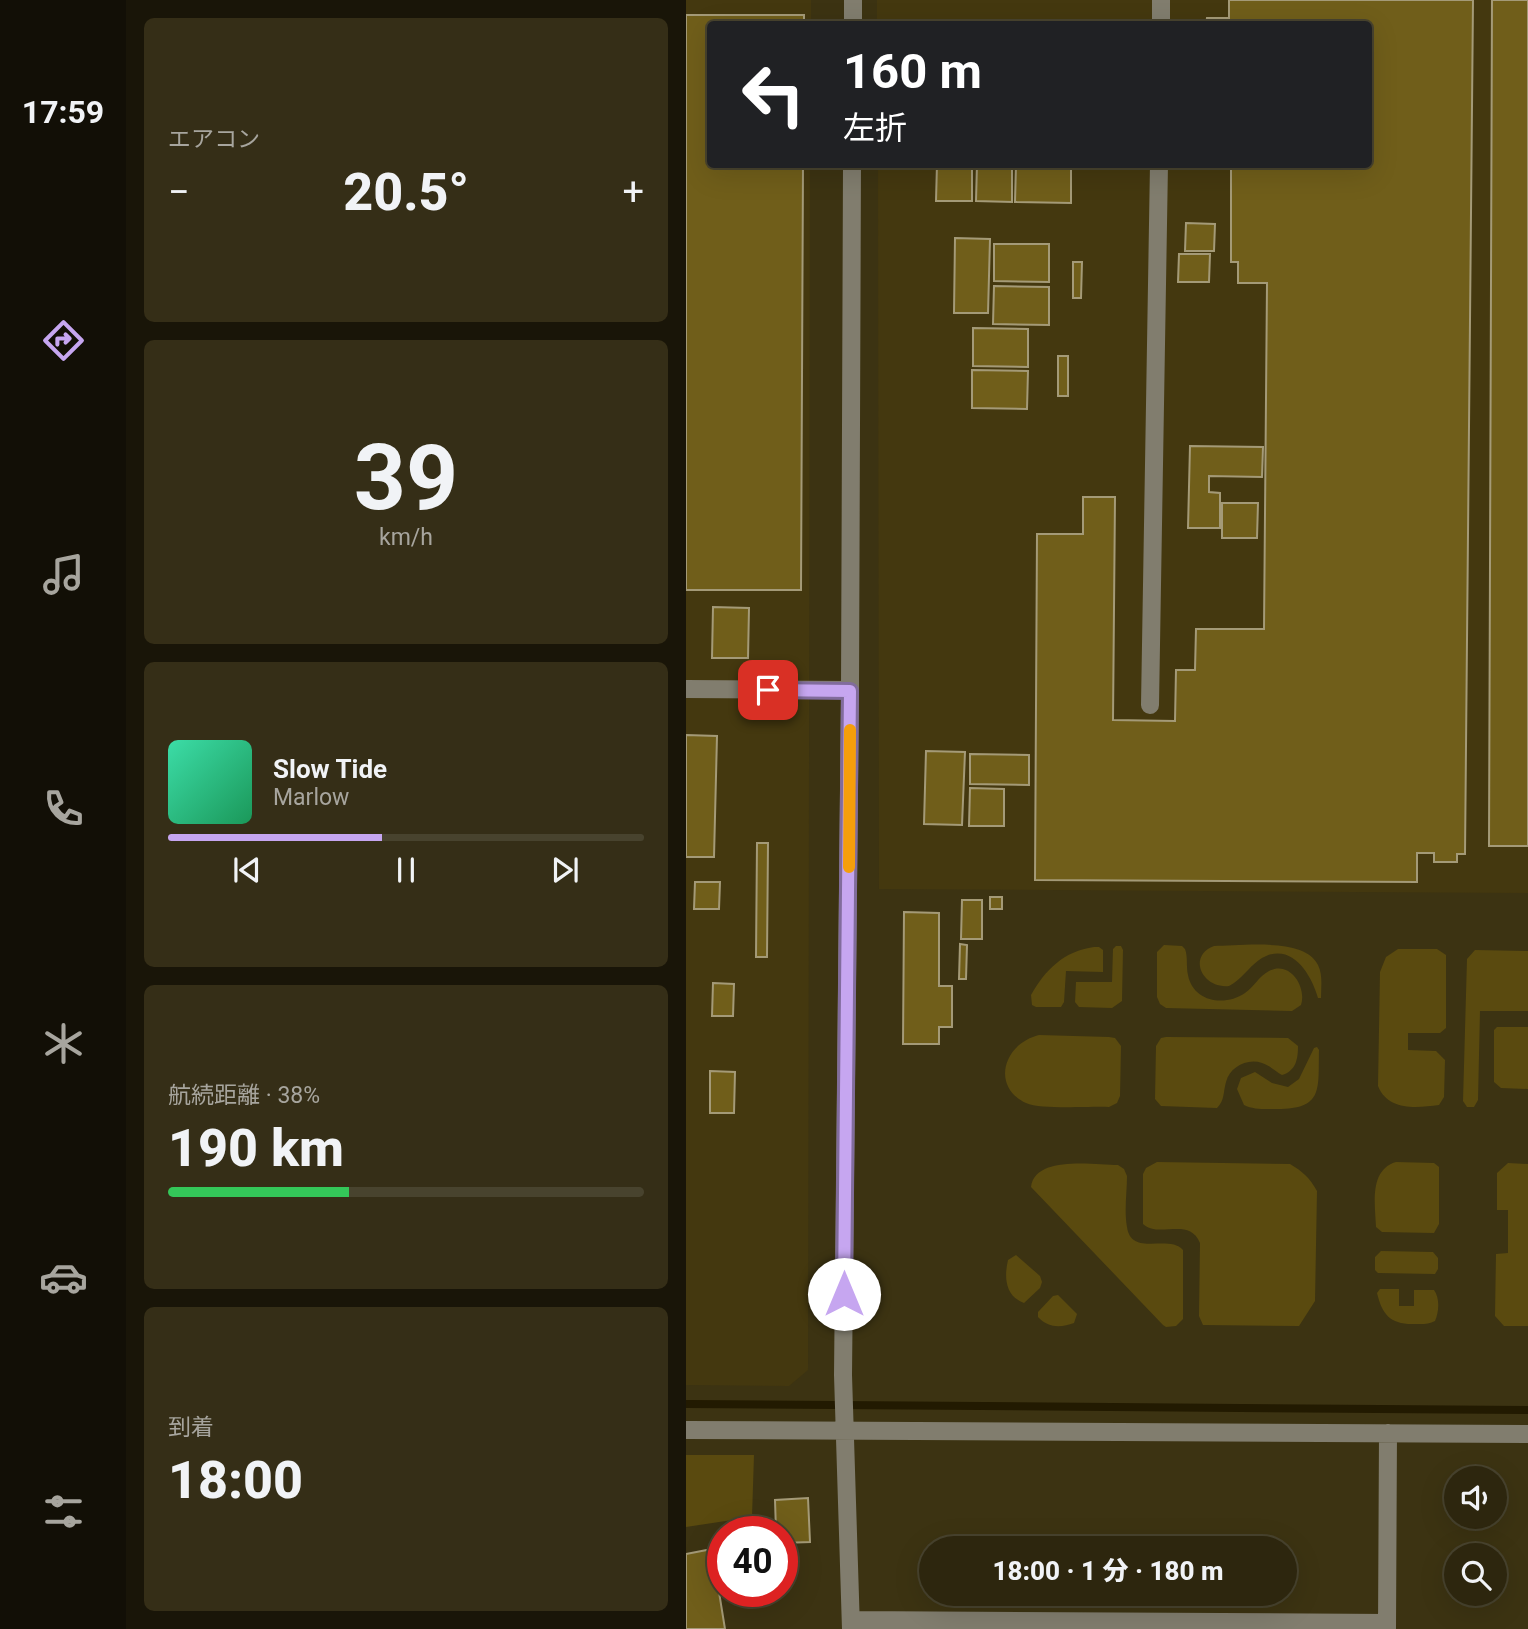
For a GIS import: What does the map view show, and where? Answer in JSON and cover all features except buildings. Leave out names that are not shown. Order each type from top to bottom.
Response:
[{"type":"street","points":[[853,0],[853,21]]},
{"type":"street","points":[[1161,0],[1161,21]]},
{"type":"street","points":[[852,168],[844,1431],[851,1625],[1387,1626],[1388,1433]]},
{"type":"street","points":[[1150,705],[1158,168]]},
{"type":"street","points":[[686,689],[850,691]]},
{"type":"street","points":[[686,1430],[1528,1434]]},
{"type":"shaded area","points":[[686,0],[811,0],[811,21],[707,21],[707,168],[810,168],[808,1370],[789,1386],[686,1385]]},
{"type":"shaded area","points":[[877,0],[1528,0],[1528,893],[879,889],[878,168],[1372,168],[1372,21],[877,21]]},
{"type":"shaded area","points":[[1164,945],[1182,946],[1185,949],[1191,984],[1203,996],[1219,1001],[1237,997],[1248,991],[1265,973],[1284,969],[1299,983],[1301,1005],[1292,1011],[1166,1008],[1160,1004],[1157,997],[1157,952]]},
{"type":"shaded area","points":[[1271,945],[1300,950],[1311,956],[1320,969],[1321,998],[1318,998],[1310,979],[1298,962],[1280,954],[1259,960],[1229,986],[1219,986],[1205,977],[1200,964],[1201,957],[1214,946]]},
{"type":"shaded area","points":[[1121,946],[1123,950],[1122,1001],[1112,1008],[1079,1007],[1075,1002],[1076,982],[1112,982],[1113,949]]},
{"type":"shaded area","points":[[1094,947],[1103,950],[1103,972],[1066,971],[1064,1002],[1061,1007],[1032,1005],[1031,995],[1056,963],[1073,953]]},
{"type":"shaded area","points":[[1398,949],[1437,949],[1446,955],[1446,1028],[1440,1033],[1408,1033],[1408,1050],[1436,1051],[1445,1060],[1444,1097],[1439,1105],[1412,1107],[1396,1104],[1383,1094],[1378,1086],[1380,972],[1386,957]]},
{"type":"shaded area","points":[[1475,950],[1528,951],[1528,1011],[1480,1011],[1478,1100],[1474,1107],[1467,1107],[1463,1101],[1467,959]]},
{"type":"shaded area","points":[[1497,1027],[1528,1027],[1528,1089],[1501,1088],[1494,1082],[1494,1030]]},
{"type":"shaded area","points":[[1039,1035],[1115,1038],[1121,1046],[1120,1096],[1117,1103],[1109,1107],[1043,1106],[1026,1103],[1015,1096],[1005,1077],[1006,1066],[1017,1047]]},
{"type":"shaded area","points":[[1161,1038],[1288,1038],[1298,1046],[1295,1064],[1282,1075],[1256,1062],[1235,1068],[1228,1077],[1223,1099],[1217,1108],[1161,1106],[1155,1099],[1156,1046]]},
{"type":"shaded area","points":[[1317,1047],[1318,1086],[1311,1101],[1292,1108],[1277,1109],[1244,1105],[1237,1089],[1241,1078],[1255,1072],[1272,1083],[1288,1087],[1299,1079],[1314,1048]]},
{"type":"shaded area","points":[[1157,1162],[1290,1164],[1309,1179],[1317,1191],[1315,1301],[1299,1326],[1203,1325],[1199,1316],[1200,1243],[1189,1231],[1157,1230],[1143,1224],[1143,1174],[1146,1168]]},
{"type":"shaded area","points":[[1396,1162],[1434,1163],[1439,1167],[1439,1224],[1434,1233],[1382,1232],[1376,1227],[1375,1198],[1378,1180],[1387,1166]]},
{"type":"shaded area","points":[[1508,1163],[1528,1164],[1528,1326],[1504,1326],[1495,1316],[1496,1254],[1508,1253],[1508,1210],[1497,1210],[1497,1173]]},
{"type":"shaded area","points":[[1118,1165],[1124,1169],[1127,1176],[1126,1215],[1130,1236],[1135,1241],[1169,1244],[1183,1250],[1183,1319],[1176,1326],[1163,1325],[1031,1187],[1035,1177],[1054,1166]]},
{"type":"shaded area","points":[[1381,1251],[1433,1252],[1438,1258],[1438,1269],[1435,1274],[1378,1273],[1375,1270],[1375,1257]]},
{"type":"shaded area","points":[[1016,1255],[1040,1276],[1042,1282],[1040,1288],[1024,1303],[1013,1296],[1006,1279],[1008,1260]]},
{"type":"shaded area","points":[[1380,1289],[1399,1289],[1399,1306],[1414,1306],[1414,1290],[1434,1290],[1438,1305],[1435,1321],[1427,1324],[1404,1324],[1393,1320],[1381,1307],[1377,1293]]},
{"type":"shaded area","points":[[1058,1295],[1077,1314],[1074,1323],[1055,1326],[1038,1317],[1038,1312],[1053,1296]]},
{"type":"shaded area","points":[[686,1455],[754,1455],[752,1516],[707,1516],[707,1524],[686,1527]]},
{"type":"waterway","points":[[686,1404],[1528,1410]]},
{"type":"slow traffic","points":[[849,867],[850,730]]},
{"type":"route","points":[[768,690],[850,691],[844,1294]]}]
